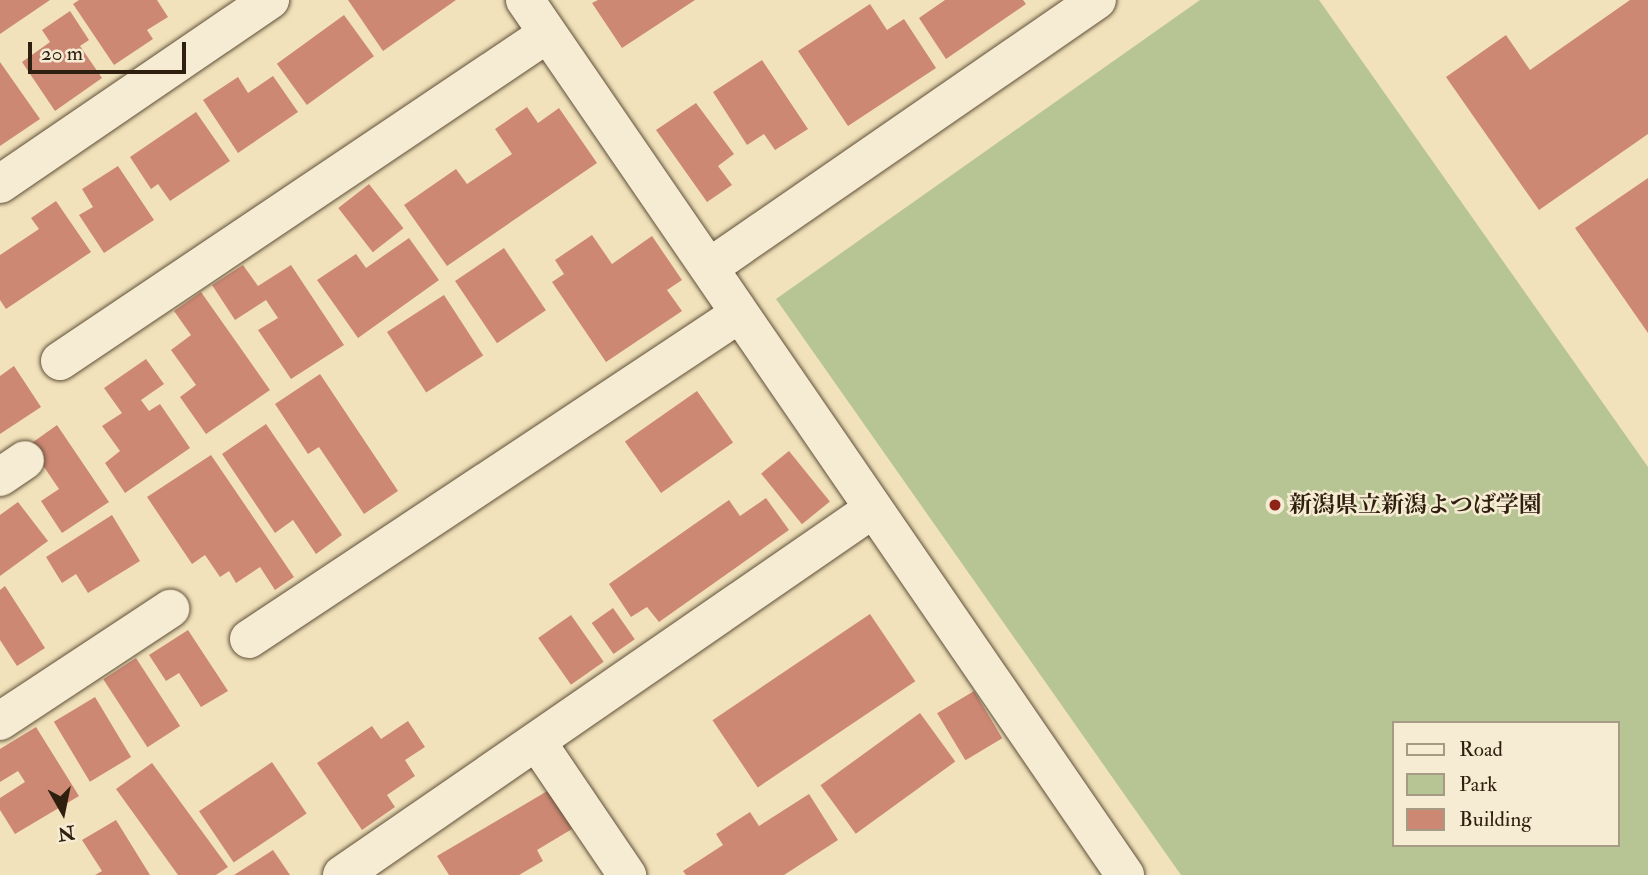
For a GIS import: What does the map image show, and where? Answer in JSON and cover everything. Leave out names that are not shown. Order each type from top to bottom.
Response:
[{"type":"street","points":[[0,184],[270,0]]},
{"type":"street","points":[[525,0],[1125,875]]},
{"type":"street","points":[[710,267],[1097,0]]},
{"type":"street","points":[[60,361],[547,34]]},
{"type":"street","points":[[249,639],[739,314]]},
{"type":"street","points":[[342,875],[873,509]]},
{"type":"street","points":[[0,721],[170,609]]},
{"type":"street","points":[[537,742],[627,875]]},
{"type":"green space","name":"新潟県立新潟よつば学園","points":[[1200,0],[1319,0],[1648,467],[1648,875],[1181,875],[776,299]]},
{"type":"building","points":[[0,0],[50,0],[0,34]]},
{"type":"building","points":[[79,0],[157,0],[168,17],[147,30],[153,39],[114,65],[73,4]]},
{"type":"building","points":[[348,0],[456,0],[383,51]]},
{"type":"building","points":[[598,0],[695,0],[622,48],[592,3]]},
{"type":"building","points":[[945,0],[1023,0],[1026,4],[946,59],[919,18]]},
{"type":"building","points":[[1630,0],[1648,0],[1648,134],[1539,210],[1446,77],[1506,35],[1530,70]]},
{"type":"building","points":[[870,4],[887,30],[904,19],[936,68],[848,126],[798,51]]},
{"type":"building","points":[[70,11],[89,40],[80,46],[102,78],[55,111],[22,62],[50,42],[42,30]]},
{"type":"building","points":[[344,15],[374,56],[307,105],[277,64]]},
{"type":"building","points":[[762,60],[808,129],[775,150],[764,134],[747,145],[713,92]]},
{"type":"building","points":[[0,62],[40,119],[0,146]]},
{"type":"building","points":[[273,76],[298,112],[238,153],[203,100],[238,77],[248,93]]},
{"type":"building","points":[[696,103],[734,154],[718,166],[732,185],[707,202],[656,130]]},
{"type":"building","points":[[527,107],[538,123],[559,108],[597,163],[447,266],[404,205],[456,169],[467,184],[512,154],[495,129]]},
{"type":"building","points":[[196,112],[230,161],[170,201],[158,184],[151,189],[130,157]]},
{"type":"building","points":[[118,166],[154,220],[104,253],[79,215],[93,207],[82,189]]},
{"type":"building","points":[[1648,178],[1648,333],[1575,228]]},
{"type":"building","points":[[369,184],[403,228],[373,252],[338,208]]},
{"type":"building","points":[[56,201],[91,252],[6,309],[0,300],[0,255],[39,229],[31,218]]},
{"type":"building","points":[[592,235],[612,264],[652,236],[682,280],[667,290],[682,311],[606,362],[552,282],[564,274],[555,260]]},
{"type":"building","points":[[409,238],[439,280],[358,338],[317,280],[356,254],[366,268]]},
{"type":"building","points":[[504,248],[546,310],[497,343],[455,281]]},
{"type":"building","points":[[243,265],[258,286],[291,265],[344,345],[291,379],[258,330],[278,318],[266,300],[235,320],[212,285]]},
{"type":"building","points":[[201,292],[270,390],[206,434],[180,397],[196,385],[171,350],[191,335],[174,311]]},
{"type":"building","points":[[444,295],[483,355],[426,392],[387,332]]},
{"type":"building","points":[[146,359],[164,384],[141,400],[149,411],[160,404],[190,448],[125,493],[105,463],[120,451],[102,426],[122,413],[104,388]]},
{"type":"building","points":[[14,366],[41,407],[0,434],[0,376]]},
{"type":"building","points":[[320,374],[398,491],[364,514],[319,447],[308,454],[275,404]]},
{"type":"building","points":[[697,391],[733,443],[661,493],[625,441]]},
{"type":"building","points":[[266,424],[342,535],[316,554],[293,520],[275,533],[222,454]]},
{"type":"building","points":[[57,425],[109,502],[62,533],[41,501],[59,489],[29,445]]},
{"type":"building","points":[[789,451],[830,502],[802,524],[761,474]]},
{"type":"building","points":[[211,455],[294,577],[275,590],[260,567],[236,583],[229,571],[220,577],[205,555],[192,564],[147,497]]},
{"type":"building","points":[[766,498],[789,530],[659,622],[647,607],[631,617],[609,584],[729,500],[740,516]]},
{"type":"building","points":[[18,502],[48,541],[0,576],[0,515]]},
{"type":"building","points":[[112,515],[140,561],[88,593],[76,574],[62,583],[46,557]]},
{"type":"building","points":[[5,586],[45,648],[17,666],[0,640],[0,590]]},
{"type":"building","points":[[613,608],[635,639],[613,654],[592,623]]},
{"type":"building","points":[[870,614],[915,681],[758,787],[712,720]]},
{"type":"building","points":[[571,615],[604,662],[571,685],[538,638]]},
{"type":"building","points":[[188,630],[228,691],[201,707],[179,673],[166,681],[149,655]]},
{"type":"building","points":[[136,658],[180,726],[147,747],[103,679]]},
{"type":"building","points":[[974,691],[1002,738],[965,760],[937,713]]},
{"type":"building","points":[[95,697],[131,757],[90,782],[54,722]]},
{"type":"building","points":[[920,713],[955,762],[856,834],[820,785]]},
{"type":"building","points":[[408,721],[425,747],[405,760],[415,776],[387,795],[395,807],[362,830],[317,763],[372,726],[381,739]]},
{"type":"building","points":[[36,727],[79,796],[15,834],[0,810],[0,798],[25,782],[18,771],[0,782],[0,749]]},
{"type":"building","points":[[272,762],[307,813],[234,863],[199,811]]},
{"type":"building","points":[[152,763],[228,867],[216,875],[178,875],[116,789]]},
{"type":"building","points":[[549,790],[572,829],[537,850],[543,861],[519,875],[449,875],[437,856]]},
{"type":"building","points":[[809,794],[838,840],[784,875],[686,875],[683,871],[723,845],[716,834],[750,812],[759,826]]},
{"type":"building","points":[[116,820],[150,875],[95,875],[102,871],[82,840]]},
{"type":"building","points":[[273,850],[290,875],[234,875]]},
{"type":"place","name":"新潟県立新潟よつば学園","points":[[1275,505]]}]
